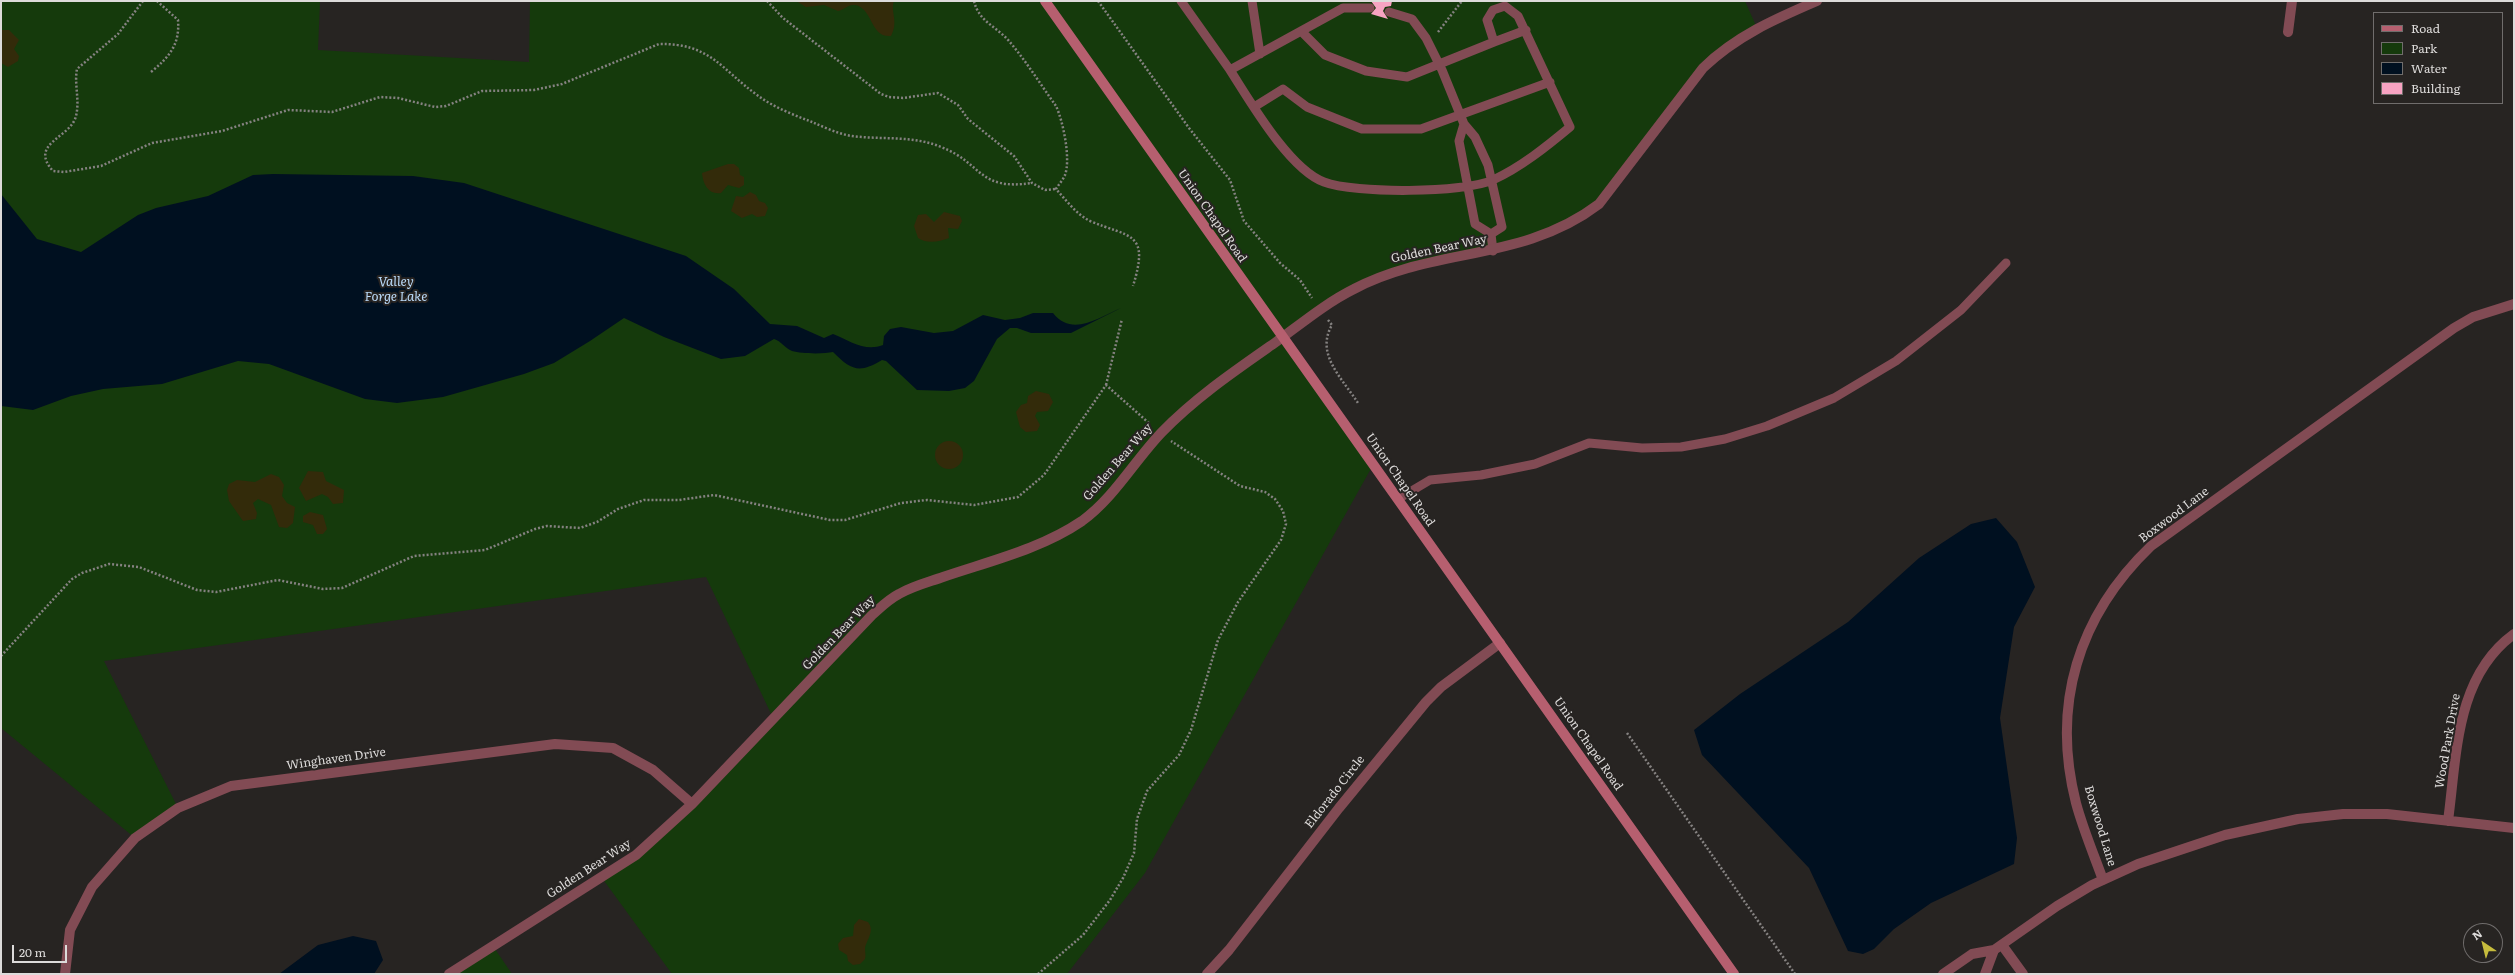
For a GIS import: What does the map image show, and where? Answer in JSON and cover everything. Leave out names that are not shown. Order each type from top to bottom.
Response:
[{"type":"main road","name":"Union Chapel Road","points":[[1045,1],[1734,974]]},
{"type":"street","name":"Golden Bear Way","points":[[449,974],[636,855],[692,804],[872,615],[900,593],[1026,549],[1056,536],[1083,520],[1107,497],[1161,433],[1186,408],[1321,309],[1354,288],[1388,274],[1493,251],[1553,232],[1578,220],[1599,204],[1703,68],[1720,52],[1740,37],[1817,1]]},
{"type":"street","points":[[2288,32],[2292,1]]},
{"type":"street","name":"Boxwood Lane","points":[[2103,880],[2076,803],[2066,730],[2070,688],[2080,652],[2096,616],[2112,589],[2151,546],[2454,328],[2473,317],[2514,304]]},
{"type":"street","name":"Wood Park Drive","points":[[2448,821],[2466,698],[2476,675],[2488,657],[2514,634]]},
{"type":"street","name":"Eldorado Circle","points":[[1208,974],[1229,950],[1339,808],[1420,708],[1440,688],[1500,643]]},
{"type":"street","name":"Winghaven Drive","points":[[65,974],[70,930],[92,887],[135,838],[178,808],[231,786],[555,744],[614,748],[653,770],[692,804]]},
{"type":"street","points":[[1943,974],[1972,954],[1998,948],[2057,906],[2103,880],[2138,864],[2225,835],[2298,819],[2343,814],[2388,814],[2514,828]]},
{"type":"street","points":[[1984,974],[1998,948]]},
{"type":"street","points":[[1998,948],[2023,974]]},
{"type":"lane","points":[[1181,1],[1230,70],[1254,107],[1293,160],[1324,182],[1378,191],[1469,186],[1492,180],[1540,152],[1570,128],[1526,30],[1518,16],[1505,6],[1493,10],[1487,20],[1494,42]]},
{"type":"lane","points":[[1252,1],[1260,54]]},
{"type":"lane","points":[[1230,70],[1302,32],[1343,8],[1370,8]]},
{"type":"lane","points":[[1390,12],[1412,19],[1426,38],[1440,66],[1462,120],[1475,137],[1492,180],[1502,227],[1491,234]]},
{"type":"lane","points":[[1302,32],[1325,55],[1366,71],[1407,77],[1440,66],[1494,42],[1526,30]]},
{"type":"lane","points":[[1254,107],[1283,89],[1307,107],[1362,129],[1421,129],[1462,120],[1550,82]]},
{"type":"lane","points":[[1462,120],[1459,141],[1469,186],[1475,224],[1491,234]]},
{"type":"lane","points":[[1491,234],[1493,251]]},
{"type":"lane","points":[[1398,499],[1430,480],[1481,475],[1534,464],[1589,443],[1642,448],[1681,448],[1725,439],[1767,426],[1834,398],[1896,361],[1961,310],[2006,263]]},
{"type":"path","points":[[144,1],[118,34],[77,69],[76,117],[66,131],[52,141],[47,149],[45,158],[53,171],[64,172],[101,166],[152,143],[222,131],[288,110],[332,112],[380,97],[398,98],[435,107],[446,106],[482,91],[534,90],[562,84],[659,44],[674,44],[690,46],[716,59],[758,96],[834,131],[852,136],[916,139],[958,154],[986,179],[998,184],[1032,183]]},
{"type":"path","points":[[151,72],[169,57],[176,44],[179,32],[178,20],[157,1]]},
{"type":"path","points":[[767,1],[783,18],[881,94],[889,97],[903,98],[938,93],[958,105],[968,118],[1014,156],[1032,183],[1045,190],[1056,189]]},
{"type":"path","points":[[974,1],[976,12],[984,21],[1008,40],[1056,106],[1061,116],[1067,160],[1065,175],[1056,189]]},
{"type":"path","points":[[1098,1],[1189,128],[1230,180],[1244,221],[1280,263],[1300,280],[1332,325],[1326,335],[1326,351],[1358,403]]},
{"type":"path","points":[[1435,37],[1462,1]]},
{"type":"path","points":[[1056,189],[1080,215],[1090,221],[1130,235],[1136,243],[1140,256],[1133,286]]},
{"type":"path","points":[[1,656],[72,579],[82,573],[109,564],[139,568],[197,590],[216,592],[278,580],[331,589],[352,586],[414,556],[485,550],[535,529],[547,526],[580,528],[598,522],[618,509],[644,500],[679,500],[714,495],[830,520],[845,520],[901,503],[927,500],[974,505],[1000,502],[1018,497],[1044,475],[1106,385],[1122,319]]},
{"type":"path","points":[[1038,974],[1083,935],[1110,900],[1123,878],[1134,853],[1137,819],[1147,791],[1179,755],[1191,730],[1218,640],[1238,602],[1281,540],[1286,524],[1283,511],[1275,499],[1265,492],[1240,486],[1161,433],[1106,385]]},
{"type":"path","points":[[1627,733],[1795,974]]},
{"type":"green space","points":[[1,1],[320,1],[318,50],[529,62],[530,1],[1745,1],[1757,28],[1720,52],[1599,204],[1553,232],[1413,267],[1354,288],[1283,337],[1373,465],[1145,873],[1067,974],[672,974],[602,878],[636,855],[774,720],[706,577],[104,661],[178,808],[135,838],[1,728]]},
{"type":"green space","points":[[493,946],[512,974],[449,974]]},
{"type":"sand","points":[[796,1],[894,1],[893,31],[891,36],[884,35],[879,32],[865,11],[861,7],[855,5],[850,5],[838,11],[824,5],[806,7]]},
{"type":"sand","points":[[1,30],[9,30],[19,40],[14,49],[19,56],[18,61],[8,67],[1,63]]},
{"type":"sand","points":[[728,164],[734,164],[739,168],[740,175],[744,177],[744,185],[739,188],[728,185],[721,193],[710,191],[705,185],[702,173]]},
{"type":"sand","points":[[750,192],[756,195],[759,201],[765,203],[768,208],[765,216],[757,217],[752,214],[742,218],[731,211],[736,196],[743,197]]},
{"type":"sand","points":[[944,212],[960,216],[962,221],[958,229],[948,228],[949,238],[933,242],[918,238],[914,226],[918,215],[926,214],[934,222]]},
{"type":"sand","points":[[1036,391],[1049,394],[1053,402],[1048,411],[1037,412],[1035,416],[1040,425],[1037,431],[1026,432],[1020,427],[1016,412],[1021,405],[1027,403],[1028,396]]},
{"type":"sand","points":[[949,441],[959,445],[963,455],[959,465],[949,469],[939,465],[935,455],[939,445]]},
{"type":"sand","points":[[308,471],[323,472],[326,481],[344,490],[343,503],[333,504],[328,497],[322,494],[306,501],[299,488]]},
{"type":"sand","points":[[271,474],[279,477],[284,485],[282,496],[287,503],[295,507],[293,523],[287,528],[279,527],[271,505],[258,499],[253,503],[257,513],[256,519],[243,521],[229,501],[227,490],[229,484],[237,480],[255,482]]},
{"type":"sand","points":[[310,512],[323,515],[327,529],[323,534],[317,534],[313,525],[303,522],[303,516]]},
{"type":"sand","points":[[859,919],[868,922],[871,932],[865,948],[865,959],[860,964],[853,965],[848,961],[847,955],[839,950],[838,944],[843,938],[853,936],[854,925]]},
{"type":"water","name":"Valley Forge Lake","points":[[253,175],[413,176],[464,183],[686,256],[734,289],[770,324],[797,326],[824,338],[833,334],[858,345],[870,347],[883,345],[884,336],[890,329],[901,327],[934,333],[953,331],[983,315],[1005,320],[1020,318],[1033,313],[1053,313],[1060,320],[1068,324],[1077,325],[1094,320],[1121,308],[1071,333],[1031,333],[1017,328],[1010,328],[997,339],[974,381],[965,388],[949,391],[917,390],[886,361],[882,360],[867,367],[856,368],[845,363],[833,352],[796,352],[790,350],[774,339],[745,356],[721,359],[664,337],[624,318],[554,363],[524,374],[443,397],[397,403],[365,399],[269,364],[238,361],[162,384],[103,389],[71,396],[33,410],[1,406],[1,194],[37,239],[81,252],[138,215],[156,208],[208,196]]},
{"type":"water","points":[[1996,518],[2017,542],[2035,587],[2014,627],[2000,718],[2017,838],[2014,864],[1931,903],[1894,929],[1874,949],[1863,954],[1848,951],[1809,868],[1702,755],[1694,730],[1740,694],[1848,622],[1919,558],[1971,524]]},
{"type":"water","points":[[353,936],[376,941],[383,960],[374,974],[279,974],[318,945]]},
{"type":"building","points":[[1371,1],[1392,1],[1391,6],[1385,7],[1383,11],[1388,19],[1371,14],[1376,8]]}]
